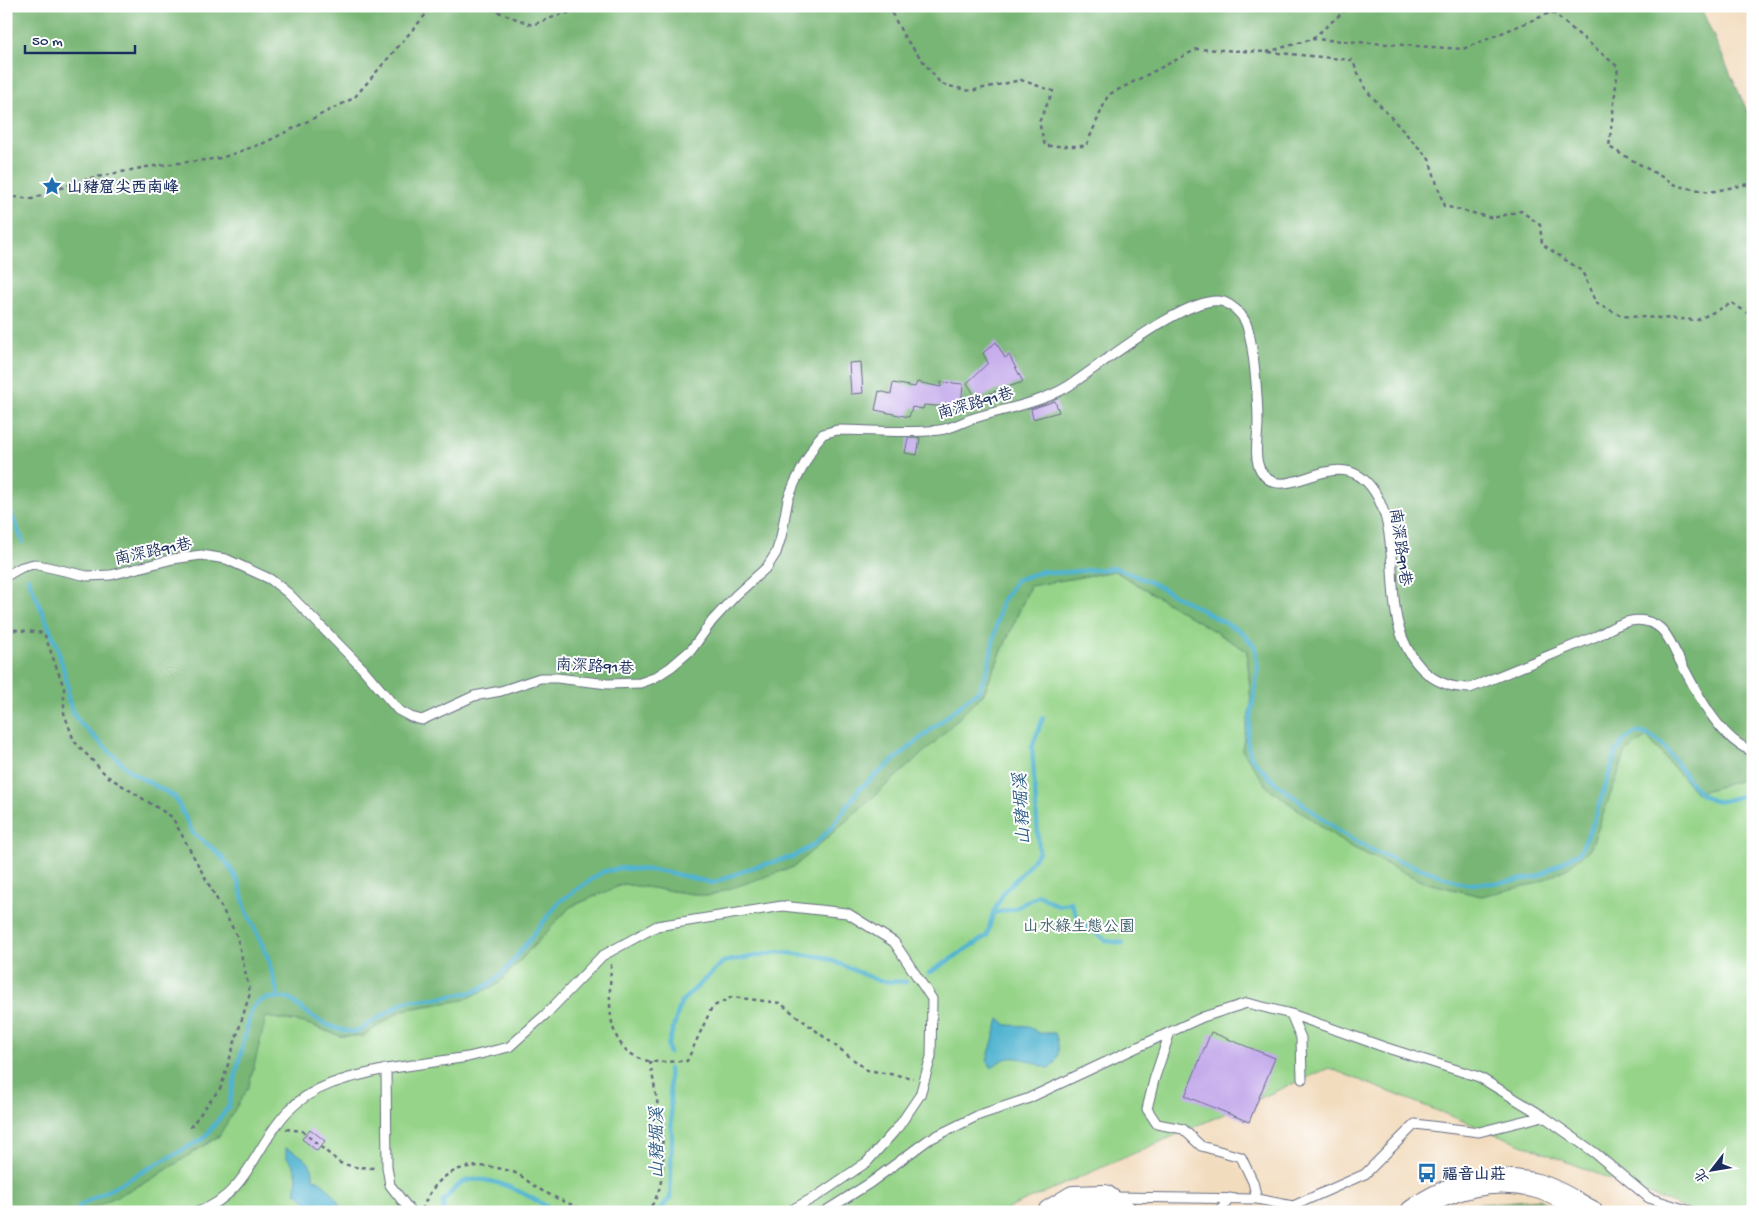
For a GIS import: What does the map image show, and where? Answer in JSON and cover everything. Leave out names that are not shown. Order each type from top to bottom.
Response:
[{"type":"main road","points":[[1413,1212],[1436,1196],[1457,1187],[1476,1182],[1500,1182],[1538,1187],[1590,1212]]},
{"type":"main road","points":[[1050,1212],[1073,1198],[1105,1197],[1125,1212]]},
{"type":"lane","name":"南深路91巷","points":[[6,576],[34,564],[87,576],[111,575],[173,559],[202,555],[226,559],[270,579],[288,593],[363,669],[398,710],[411,718],[422,720],[474,696],[501,691],[540,678],[608,684],[640,683],[654,678],[671,667],[692,649],[712,621],[736,595],[767,567],[776,553],[782,537],[788,499],[795,482],[816,442],[824,434],[837,430],[940,430],[1046,397],[1075,382],[1108,358],[1176,315],[1209,301],[1223,301],[1236,309],[1245,321],[1250,337],[1258,418],[1257,458],[1260,469],[1267,478],[1279,484],[1293,483],[1336,468],[1351,472],[1364,479],[1376,494],[1384,510],[1399,630],[1404,645],[1412,658],[1428,674],[1442,684],[1458,688],[1470,688],[1488,683],[1629,620],[1643,620],[1659,627],[1698,694],[1728,736],[1741,748],[1753,751]]},
{"type":"lane","points":[[198,1212],[213,1206],[228,1194],[262,1150],[270,1135],[288,1111],[320,1088],[339,1080],[386,1069],[468,1057],[509,1047],[546,1014],[602,956],[657,926],[782,906],[847,913],[894,942],[932,999],[932,1057],[920,1095],[899,1126],[867,1162],[820,1194],[788,1212]]},
{"type":"lane","points":[[824,1212],[870,1183],[928,1140],[979,1115],[1027,1099],[1170,1032],[1247,1003],[1290,1014],[1384,1047],[1479,1077],[1543,1116],[1595,1153],[1649,1198],[1693,1212]]},
{"type":"lane","points":[[1290,1014],[1301,1038],[1302,1079]]},
{"type":"lane","points":[[1170,1032],[1154,1080],[1147,1109],[1157,1124],[1183,1129],[1201,1146],[1241,1157],[1254,1182],[1257,1199]]},
{"type":"lane","points":[[386,1069],[387,1167],[390,1185],[411,1212]]},
{"type":"lane","points":[[1105,1197],[1257,1199],[1293,1206],[1365,1174],[1415,1124],[1479,1132],[1543,1116]]},
{"type":"lane","points":[[1219,1212],[1230,1198]]},
{"type":"path","points":[[6,196],[32,199],[82,180],[146,167],[221,158],[264,143],[354,98],[433,6]]},
{"type":"path","points":[[483,6],[532,25],[562,14],[619,6]]},
{"type":"path","points":[[888,6],[905,38],[941,84],[970,91],[1021,80],[1053,91],[1039,122],[1045,146],[1086,146],[1108,95],[1197,49],[1267,52],[1352,60],[1366,90],[1429,159],[1444,206],[1493,218],[1521,211],[1540,225],[1542,244],[1582,271],[1596,303],[1622,316],[1696,320],[1732,303],[1753,315]]},
{"type":"path","points":[[1312,39],[1350,6]]},
{"type":"path","points":[[1550,6],[1552,12],[1618,67],[1609,147],[1678,186],[1710,192],[1753,183]]},
{"type":"path","points":[[1267,52],[1312,39],[1463,49],[1552,12]]},
{"type":"path","points":[[6,629],[44,633],[64,688],[64,713],[74,741],[107,776],[172,817],[237,936],[250,993],[221,1087],[188,1130]]},
{"type":"path","points":[[612,951],[610,1008],[612,1026],[619,1043],[631,1055],[650,1061],[687,1061],[712,1007],[732,997],[780,1003],[867,1070],[924,1080]]},
{"type":"path","points":[[646,1212],[652,1206],[662,1183],[664,1161],[650,1061]]},
{"type":"path","points":[[277,1125],[284,1129],[302,1131],[340,1163],[355,1167],[387,1167]]},
{"type":"path","points":[[422,1212],[426,1200],[441,1179],[457,1168],[482,1166],[515,1173],[538,1188],[589,1212]]},
{"type":"green space","points":[[6,6],[1700,6],[1753,124],[1753,777],[1696,793],[1647,737],[1626,752],[1591,848],[1566,869],[1535,884],[1481,896],[1423,882],[1346,844],[1268,788],[1242,750],[1251,703],[1247,651],[1115,571],[1030,586],[983,694],[933,744],[794,867],[708,896],[623,884],[570,907],[498,984],[464,1000],[402,1010],[363,1036],[340,1036],[305,1023],[266,1017],[249,1086],[219,1136],[152,1179],[85,1212],[6,1212]]},
{"type":"green space","name":"山水綠生態公園","points":[[1115,571],[1247,651],[1251,703],[1242,750],[1346,844],[1423,882],[1481,896],[1613,788],[1626,751],[1647,737],[1696,793],[1753,777],[1753,1212],[1694,1212],[1329,1068],[1000,1212],[85,1212],[152,1179],[219,1136],[266,1017],[305,1023],[340,1036],[363,1036],[402,1010],[498,984],[570,907],[624,884],[708,896],[983,695],[1030,586]]},
{"type":"green space","points":[[1539,1199],[1561,1212],[1434,1212],[1436,1208]]},
{"type":"water","points":[[999,1019],[1007,1025],[1029,1026],[1038,1033],[1055,1033],[1058,1052],[1053,1065],[1049,1069],[1027,1060],[1012,1058],[999,1062],[992,1068],[987,1061]]},
{"type":"water","points":[[286,1148],[305,1159],[311,1167],[313,1178],[323,1183],[331,1192],[338,1201],[342,1212],[315,1212],[299,1194],[295,1193],[297,1183],[295,1169],[286,1157]]},
{"type":"building","points":[[996,342],[1005,358],[1009,355],[1023,382],[990,393],[978,401],[967,383],[988,363],[983,353]]},
{"type":"building","points":[[861,362],[863,393],[851,394],[849,363]]},
{"type":"building","points":[[917,382],[941,387],[941,382],[963,384],[961,408],[924,405],[923,409],[912,407],[909,417],[875,410],[879,391],[891,394],[893,383],[915,387]]},
{"type":"building","points":[[1055,401],[1059,412],[1033,419],[1031,409]]},
{"type":"building","points":[[908,438],[920,438],[917,455],[905,453]]},
{"type":"building","points":[[1211,1032],[1275,1058],[1249,1122],[1185,1096]]},
{"type":"building","points":[[310,1129],[325,1141],[317,1151],[302,1139]]},
{"type":"waterway","points":[[6,501],[23,542]]},
{"type":"waterway","points":[[76,1212],[81,1205],[203,1139],[228,1108],[251,1011],[262,1000],[267,998],[289,998],[320,1021],[337,1029],[356,1032],[406,1001],[440,998],[473,992],[490,984],[505,971],[559,902],[602,872],[620,868],[662,871],[713,883],[754,867],[793,857],[815,844],[833,826],[859,789],[979,690],[988,668],[1001,603],[1016,580],[1043,571],[1056,573],[1116,568],[1150,582],[1242,632],[1255,647],[1258,669],[1247,740],[1251,757],[1272,780],[1340,832],[1375,852],[1464,884],[1499,883],[1537,877],[1580,852],[1593,824],[1616,753],[1624,740],[1636,732],[1649,735],[1660,743],[1670,753],[1695,788],[1704,796],[1719,801],[1729,800],[1753,792]]},
{"type":"waterway","points":[[28,578],[57,646],[68,686],[68,698],[72,711],[79,722],[131,772],[175,797],[193,833],[216,851],[227,863],[239,883],[245,907],[268,958],[279,998]]},
{"type":"waterway","name":"山豬堀溪","points":[[929,973],[987,936],[993,913],[1005,890],[1025,870],[1039,852],[1032,747],[1043,718]]},
{"type":"waterway","points":[[993,913],[1014,909],[1039,895],[1058,906],[1071,902],[1079,922],[1107,941],[1123,943]]},
{"type":"waterway","name":"山豬堀溪","points":[[669,1053],[668,1046],[681,1002],[723,962],[778,952],[824,957],[879,981],[906,982]]},
{"type":"waterway","name":"山豬堀溪","points":[[658,1212],[670,1198],[672,1139],[669,1069]]},
{"type":"waterway","name":"山豬堀溪","points":[[444,1212],[443,1201],[455,1188],[460,1183],[474,1180],[485,1180],[511,1188],[556,1212]]},
{"type":"place","name":"山豬窟尖西南峰","points":[[52,186]]},
{"type":"place","name":"福音山莊","points":[[1427,1173]]}]
